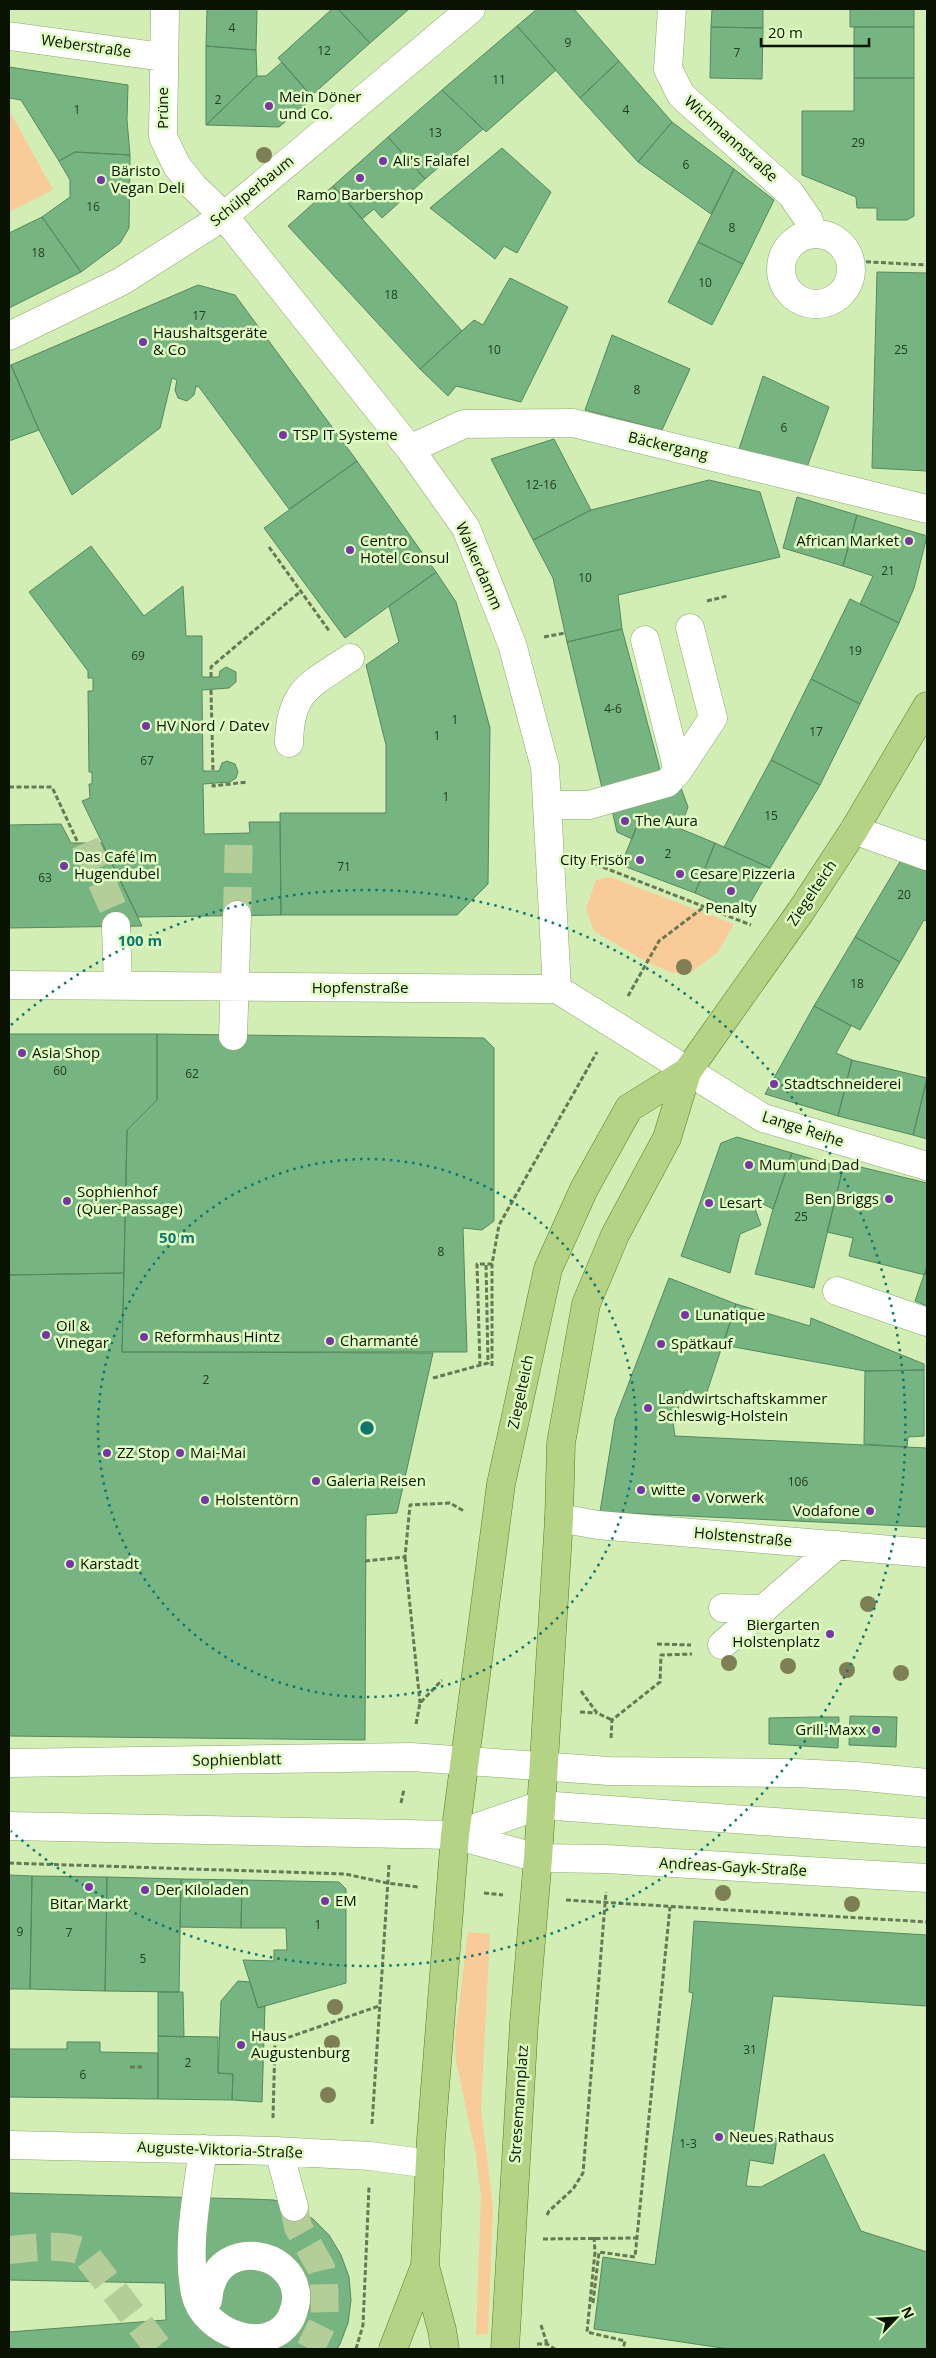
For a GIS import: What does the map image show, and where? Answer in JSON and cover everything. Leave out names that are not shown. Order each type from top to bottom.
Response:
[{"type":"main road","name":"Ziegelteich","points":[[541,1805],[559,1518],[561,1443],[586,1304],[615,1235],[667,1138],[687,1072],[782,937],[854,830],[927,706]]},
{"type":"main road","name":"Ziegelteich","points":[[455,1836],[501,1484],[548,1268],[584,1189],[629,1108],[687,1072]]},
{"type":"main road","name":"Stresemannplatz","points":[[505,2349],[524,2023],[536,1898],[541,1805]]},
{"type":"main road","points":[[445,2349],[425,2266],[430,2164],[455,1836]]},
{"type":"main road","points":[[393,2349],[425,2266]]},
{"type":"street","name":"Prüne","points":[[165,9],[163,137],[177,166],[194,187],[224,216]]},
{"type":"street","name":"Schülperbaum","points":[[9,336],[122,281],[224,216],[471,9]]},
{"type":"street","name":"Wichmannstraße","points":[[672,9],[668,69],[681,95],[791,194],[808,219],[813,233]]},
{"type":"street","name":"Weberstraße","points":[[9,36],[163,57]]},
{"type":"street","name":"Walkerdamm","points":[[224,216],[410,449],[466,528],[512,644],[545,767],[557,989]]},
{"type":"street","points":[[813,233],[837,240],[851,261],[849,283],[835,299],[814,304],[794,297],[782,280],[781,258],[793,240],[813,233]]},
{"type":"street","name":"Bäckergang","points":[[410,449],[464,424],[573,423],[927,509]]},
{"type":"street","points":[[548,806],[589,805],[608,801],[667,784],[678,771],[713,718],[690,628]]},
{"type":"street","points":[[645,640],[678,771]]},
{"type":"street","points":[[289,743],[289,721],[296,701],[312,684],[350,658]]},
{"type":"street","points":[[854,830],[927,856]]},
{"type":"street","points":[[233,1036],[237,915]]},
{"type":"street","points":[[116,926],[118,986]]},
{"type":"street","name":"Hopfenstraße","points":[[9,985],[557,989]]},
{"type":"street","points":[[557,989],[687,1072]]},
{"type":"street","name":"Lange Reihe","points":[[687,1072],[762,1118],[927,1166]]},
{"type":"street","points":[[837,1290],[927,1322]]},
{"type":"street","name":"Holstenstraße","points":[[559,1518],[598,1525],[927,1553]]},
{"type":"street","points":[[722,1645],[837,1545]]},
{"type":"street","points":[[723,1608],[764,1609]]},
{"type":"street","name":"Sophienblatt","points":[[9,1763],[411,1757],[543,1767]]},
{"type":"street","points":[[543,1767],[618,1772],[795,1773],[856,1776],[927,1783]]},
{"type":"street","points":[[9,1826],[455,1836],[541,1805],[927,1833]]},
{"type":"street","name":"Andreas-Gayk-Straße","points":[[455,1836],[538,1858],[615,1860],[927,1878]]},
{"type":"street","name":"Auguste-Viktoria-Straße","points":[[9,2145],[276,2151],[370,2156],[430,2164]]},
{"type":"street","points":[[203,2150],[192,2254],[195,2294],[205,2315],[216,2327],[229,2336],[245,2342],[261,2342],[276,2336],[288,2324],[295,2309],[296,2293],[290,2277],[280,2264],[265,2256],[249,2255],[233,2259],[220,2269],[211,2283],[208,2300]]},
{"type":"street","points":[[276,2151],[294,2207]]},
{"type":"path","points":[[851,261],[927,265]]},
{"type":"path","points":[[269,547],[350,658]]},
{"type":"path","points":[[211,677],[211,667],[301,591]]},
{"type":"path","points":[[211,690],[213,771]]},
{"type":"path","points":[[214,784],[213,786],[247,782]]},
{"type":"path","points":[[9,787],[52,787],[78,843]]},
{"type":"path","points":[[550,847],[782,937]]},
{"type":"path","points":[[492,1373],[492,1264],[499,1225],[659,941],[704,907]]},
{"type":"path","points":[[480,1366],[477,1264],[492,1264]]},
{"type":"path","points":[[433,1378],[488,1363],[486,1264]]},
{"type":"path","points":[[356,2349],[362,2325],[370,2156],[387,1883],[393,1834],[411,1757],[420,1703],[405,1557],[410,1505],[450,1503]]},
{"type":"path","points":[[365,1561],[405,1557]]},
{"type":"path","points":[[612,1720],[660,1682],[661,1655],[722,1653],[722,1645]]},
{"type":"path","points":[[420,1703],[448,1674]]},
{"type":"path","points":[[546,1711],[597,1713]]},
{"type":"path","points":[[416,1725],[470,1719]]},
{"type":"path","points":[[9,1863],[345,1874],[387,1883],[536,1898],[927,1922]]},
{"type":"path","points":[[546,2217],[549,2211],[572,2189],[583,2173],[605,1903]]},
{"type":"path","points":[[624,2349],[625,2341],[587,2332],[593,2303],[599,2252],[635,2257],[670,1906]]},
{"type":"path","points":[[276,2151],[275,2042],[379,2006]]},
{"type":"path","points":[[263,2053],[274,2053]]},
{"type":"path","points":[[130,2067],[142,2067]]},
{"type":"path","points":[[542,2231],[542,2248]]},
{"type":"path","points":[[593,2303],[594,2237]]},
{"type":"path","points":[[542,2239],[637,2238]]},
{"type":"path","points":[[540,2322],[547,2344],[555,2349]]},
{"type":"shaded area","points":[[9,110],[53,190],[9,212]]},
{"type":"shaded area","points":[[610,877],[734,924],[718,952],[690,973],[673,973],[647,962],[594,931],[586,909],[596,880]]},
{"type":"shaded area","points":[[468,1932],[490,1934],[481,2108],[493,2208],[488,2334],[476,2335],[481,2196],[475,2150],[456,2061],[455,2038]]},
{"type":"building","points":[[207,9],[257,9],[256,50],[206,46]]},
{"type":"building","points":[[332,9],[338,9],[370,43],[311,96],[278,58]]},
{"type":"building","points":[[338,9],[409,9],[370,43]]},
{"type":"building","points":[[537,9],[574,9],[619,61],[580,98],[517,26]]},
{"type":"building","points":[[712,9],[763,9],[763,28],[711,27]]},
{"type":"building","points":[[850,9],[914,9],[914,27],[850,27]]},
{"type":"building","points":[[517,26],[556,70],[486,132],[442,90]]},
{"type":"building","points":[[711,27],[763,28],[762,79],[710,78]]},
{"type":"building","points":[[854,27],[914,27],[914,78],[854,78]]},
{"type":"building","points":[[206,46],[256,50],[257,76],[206,125]]},
{"type":"building","points":[[619,61],[672,122],[638,162],[580,98]]},
{"type":"building","points":[[282,62],[313,98],[279,127],[206,125],[257,76],[266,76]]},
{"type":"building","points":[[9,67],[128,85],[127,120],[130,155],[75,152],[59,161],[21,100],[9,98]]},
{"type":"building","points":[[854,78],[914,78],[914,216],[907,220],[877,220],[877,208],[857,208],[856,197],[802,175],[802,111],[854,111]]},
{"type":"building","points":[[442,90],[483,129],[425,179],[388,137]]},
{"type":"building","points":[[672,122],[734,169],[711,214],[638,162]]},
{"type":"building","points":[[388,137],[425,179],[382,218],[374,209],[362,219],[333,186]]},
{"type":"building","points":[[502,148],[551,192],[517,253],[504,246],[495,259],[430,208]]},
{"type":"building","points":[[75,152],[130,155],[129,228],[120,243],[81,272],[42,217],[70,197],[70,180],[59,161]]},
{"type":"building","points":[[734,169],[774,200],[743,264],[698,242]]},
{"type":"building","points":[[333,186],[462,331],[420,369],[288,226]]},
{"type":"building","points":[[42,217],[81,272],[9,308],[9,233]]},
{"type":"building","points":[[698,242],[743,264],[712,325],[668,302]]},
{"type":"building","points":[[877,272],[927,273],[927,471],[872,468]]},
{"type":"building","points":[[510,278],[568,307],[521,402],[456,386],[448,396],[420,369],[474,320],[483,325]]},
{"type":"building","points":[[198,285],[235,295],[357,461],[289,509],[199,387],[196,386],[194,395],[187,401],[178,398],[175,390],[177,380],[172,378],[160,428],[72,495],[39,430],[11,365]]},
{"type":"building","points":[[612,335],[690,369],[662,430],[585,410]]},
{"type":"building","points":[[11,365],[39,430],[9,441],[9,366]]},
{"type":"building","points":[[763,376],[829,407],[807,467],[739,449]]},
{"type":"building","points":[[554,439],[591,510],[533,540],[491,459]]},
{"type":"building","name":"Centro Hotel Consul","points":[[357,461],[436,572],[345,638],[264,528]]},
{"type":"building","points":[[709,480],[760,492],[780,557],[618,595],[622,629],[567,642],[553,578],[533,540],[591,510]]},
{"type":"building","points":[[797,497],[857,515],[843,566],[783,548]]},
{"type":"building","points":[[857,515],[927,536],[914,588],[899,623],[860,604],[873,576],[843,566]]},
{"type":"building","name":"HV Nord / Datev","points":[[91,546],[144,616],[183,586],[186,636],[202,636],[202,677],[219,677],[220,671],[226,667],[236,672],[236,682],[229,688],[202,690],[203,771],[219,771],[222,763],[227,761],[235,764],[238,772],[236,778],[230,782],[203,784],[204,834],[250,833],[249,822],[280,822],[281,915],[138,917],[82,801],[90,798],[89,784],[92,784],[92,772],[89,772],[88,691],[93,691],[93,678],[88,678],[88,671],[29,592]]},
{"type":"building","points":[[436,572],[456,602],[490,728],[488,884],[457,915],[281,915],[280,813],[386,813],[386,745],[366,665],[399,642],[389,606]]},
{"type":"building","points":[[850,599],[899,623],[860,704],[811,679]]},
{"type":"building","points":[[622,629],[662,777],[603,792],[567,642]]},
{"type":"building","points":[[811,679],[860,704],[820,785],[771,760]]},
{"type":"building","points":[[771,760],[820,785],[770,868],[724,847]]},
{"type":"building","points":[[681,788],[688,807],[680,829],[642,813],[632,839],[617,832],[612,810]]},
{"type":"building","points":[[642,813],[715,843],[695,893],[621,865]]},
{"type":"building","points":[[61,824],[71,843],[102,843],[142,926],[9,928],[9,825]]},
{"type":"building","points":[[715,843],[770,868],[744,914],[695,893]]},
{"type":"building","points":[[901,860],[927,871],[927,921],[924,920],[900,962],[855,937]]},
{"type":"building","points":[[855,937],[900,962],[860,1030],[814,1006]]},
{"type":"building","points":[[814,1006],[851,1026],[836,1053],[852,1060],[838,1116],[765,1094]]},
{"type":"building","name":"Sophienhof (Quer-Passage)","points":[[9,1034],[157,1034],[157,1100],[127,1130],[124,1273],[9,1275]]},
{"type":"building","points":[[157,1034],[484,1038],[494,1048],[494,1221],[482,1230],[463,1228],[467,1352],[122,1352],[127,1130],[157,1100]]},
{"type":"building","points":[[852,1060],[927,1078],[913,1135],[838,1116]]},
{"type":"building","points":[[927,1080],[927,1139],[913,1135]]},
{"type":"building","points":[[737,1137],[792,1153],[773,1209],[763,1204],[755,1209],[761,1225],[740,1234],[730,1273],[681,1256],[721,1143]]},
{"type":"building","points":[[792,1153],[843,1168],[814,1288],[755,1274],[773,1209]]},
{"type":"building","points":[[844,1163],[927,1183],[927,1266],[925,1275],[849,1256],[853,1238],[827,1232]]},
{"type":"building","points":[[927,1266],[927,1306],[915,1301]]},
{"type":"building","name":"Holstentörn","points":[[124,1273],[122,1352],[433,1353],[397,1513],[366,1515],[365,1740],[9,1736],[9,1275]]},
{"type":"building","name":"Landwirtschaftskammer Schleswig-Holstein","points":[[669,1278],[736,1304],[705,1398],[685,1390],[673,1422],[675,1436],[927,1448],[927,1527],[600,1512],[615,1419]]},
{"type":"building","points":[[736,1304],[810,1326],[811,1318],[924,1364],[924,1370],[865,1371],[723,1345]]},
{"type":"building","points":[[924,1370],[924,1436],[908,1437],[907,1447],[864,1444],[865,1371]]},
{"type":"building","points":[[850,1716],[897,1717],[896,1747],[849,1745]]},
{"type":"building","points":[[839,1717],[838,1748],[769,1744],[769,1718]]},
{"type":"building","points":[[9,1875],[32,1876],[30,1989],[9,1989]]},
{"type":"building","points":[[32,1876],[107,1877],[105,1991],[30,1989]]},
{"type":"building","points":[[107,1877],[181,1879],[179,1992],[105,1991]]},
{"type":"building","points":[[181,1879],[242,1880],[241,1928],[180,1927]]},
{"type":"building","points":[[242,1880],[339,1882],[346,1889],[346,1983],[258,2008],[243,1960],[274,1961],[274,1950],[287,1950],[286,1928],[241,1928]]},
{"type":"building","name":"Neues Rathaus","points":[[694,1921],[927,1935],[927,2006],[773,1996],[753,2135],[777,2139],[773,2164],[750,2160],[746,2186],[761,2187],[824,2154],[861,2231],[927,2252],[927,2349],[729,2349],[594,2329],[603,2257],[655,2265],[693,1993],[689,1992]]},
{"type":"building","name":"Haus Augustenburg","points":[[238,1981],[250,1982],[258,2008],[265,2006],[262,2102],[232,2100],[233,2074],[218,2073],[221,2001]]},
{"type":"building","points":[[158,1992],[183,1992],[184,2037],[158,2036]]},
{"type":"building","points":[[158,2036],[218,2037],[218,2073],[233,2074],[232,2100],[158,2099]]},
{"type":"building","points":[[67,2042],[100,2042],[100,2052],[158,2053],[158,2099],[9,2097],[9,2049],[67,2049]]},
{"type":"building","points":[[9,2193],[274,2200],[294,2207],[313,2219],[329,2235],[341,2255],[349,2277],[351,2300],[348,2323],[340,2344],[337,2349],[9,2349],[9,2332],[166,2320],[165,2283],[9,2280]]},
{"type":"tunnel","points":[[237,915],[239,833]]},
{"type":"tunnel","points":[[85,843],[116,915],[116,926]]},
{"type":"tunnel","points":[[294,2207],[298,2227],[321,2268],[324,2281],[325,2319],[310,2349]]},
{"type":"tunnel","points":[[9,2250],[56,2247],[84,2252],[159,2349]]},
{"type":"place","name":"Mein Döner und Co.","points":[[269,106]]},
{"type":"place","name":"Ali's Falafel","points":[[383,161]]},
{"type":"place","name":"Ramo Barbershop","points":[[360,178]]},
{"type":"place","name":"Bäristo Vegan Deli","points":[[101,180]]},
{"type":"place","name":"Haushaltsgeräte & Co","points":[[143,342]]},
{"type":"place","name":"TSP IT Systeme","points":[[283,435]]},
{"type":"place","name":"African Market","points":[[909,541]]},
{"type":"place","name":"Centro Hotel Consul","points":[[350,550]]},
{"type":"place","name":"HV Nord / Datev","points":[[146,726]]},
{"type":"place","name":"The Aura","points":[[625,821]]},
{"type":"place","name":"City Frisör","points":[[640,860]]},
{"type":"place","name":"Das Café im Hugendubel","points":[[64,866]]},
{"type":"place","name":"Cesare Pizzeria","points":[[680,874]]},
{"type":"place","name":"Penalty","points":[[731,891]]},
{"type":"place","name":"Asia Shop","points":[[22,1053]]},
{"type":"place","name":"Stadtschneiderei","points":[[774,1084]]},
{"type":"place","name":"Mum und Dad","points":[[749,1165]]},
{"type":"place","name":"Ben Briggs","points":[[889,1199]]},
{"type":"place","name":"Sophienhof (Quer-Passage)","points":[[67,1201]]},
{"type":"place","name":"Lesart","points":[[709,1203]]},
{"type":"place","name":"Lunatique","points":[[685,1315]]},
{"type":"place","name":"Oil & Vinegar","points":[[46,1335]]},
{"type":"place","name":"Reformhaus Hintz","points":[[144,1337]]},
{"type":"place","name":"Charmanté","points":[[330,1341]]},
{"type":"place","name":"Spätkauf","points":[[661,1344]]},
{"type":"place","name":"Landwirtschaftskammer Schleswig-Holstein","points":[[648,1408]]},
{"type":"place","name":"ZZ Stop","points":[[107,1453]]},
{"type":"place","name":"Mai-Mai","points":[[180,1453]]},
{"type":"place","name":"Galeria Reisen","points":[[316,1481]]},
{"type":"place","name":"witte","points":[[641,1490]]},
{"type":"place","name":"Vorwerk","points":[[696,1498]]},
{"type":"place","name":"Holstentörn","points":[[205,1500]]},
{"type":"place","name":"Vodafone","points":[[870,1511]]},
{"type":"place","name":"Karstadt","points":[[70,1564]]},
{"type":"place","name":"Biergarten Holstenplatz","points":[[830,1634]]},
{"type":"place","name":"Grill-Maxx","points":[[876,1730]]},
{"type":"place","name":"Bitar Markt","points":[[89,1887]]},
{"type":"place","name":"Der Kiloladen","points":[[145,1890]]},
{"type":"place","name":"EM","points":[[325,1901]]},
{"type":"place","name":"Haus Augustenburg","points":[[241,2045]]},
{"type":"place","name":"Neues Rathaus","points":[[719,2137]]}]
